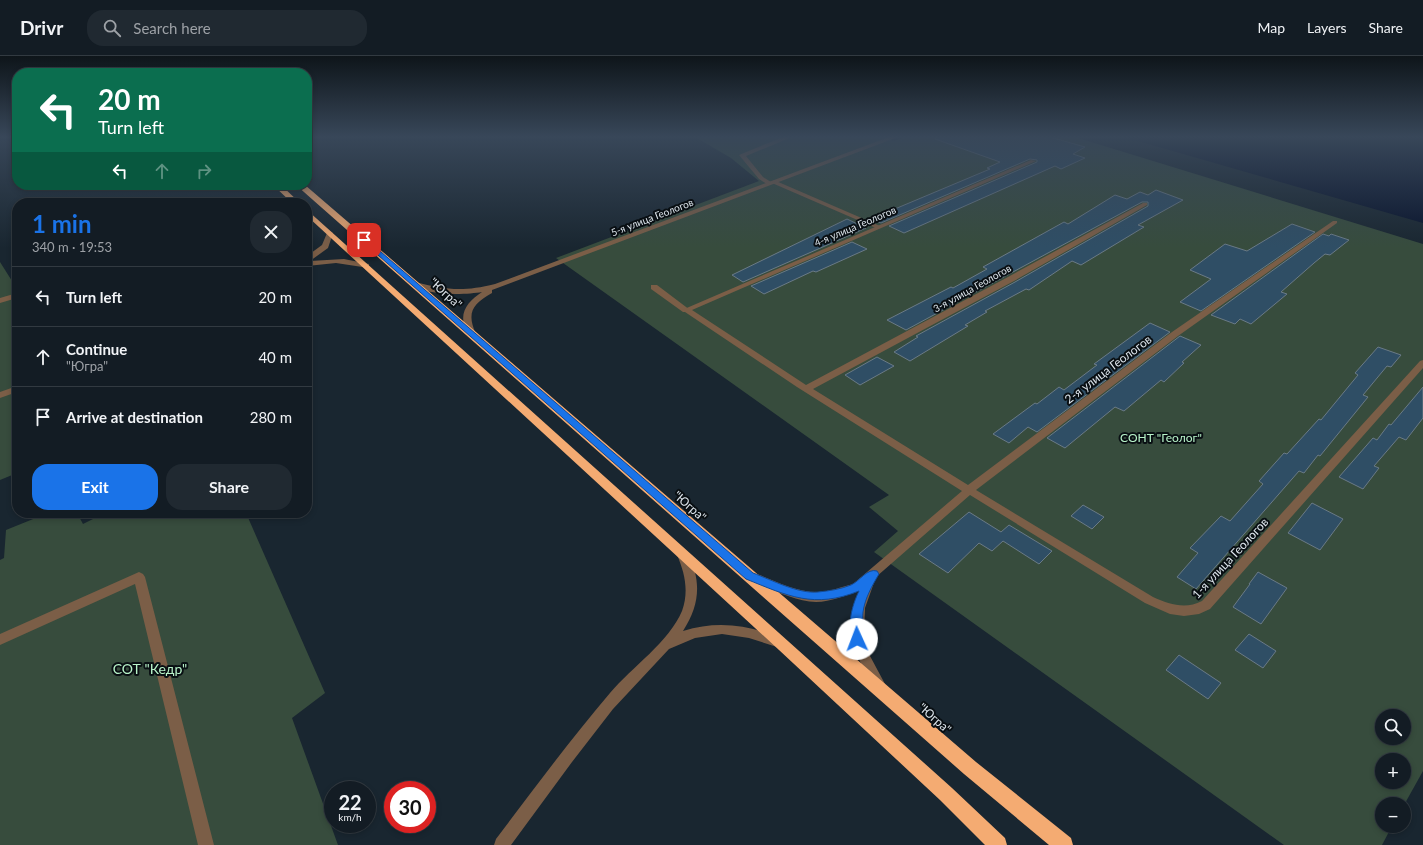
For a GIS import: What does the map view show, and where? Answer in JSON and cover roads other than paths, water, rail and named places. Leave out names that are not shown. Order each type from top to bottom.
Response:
[{"type":"highway","points":[[282,190],[291,198]]},
{"type":"highway","name":"\"Югра\"","points":[[306,190],[970,768],[1064,845]]},
{"type":"highway","points":[[312,216],[784,645],[946,794],[998,845]]},
{"type":"street","points":[[758,174],[761,178],[878,228]]},
{"type":"street","name":"5-я улица Геологов","points":[[498,286],[794,174]]},
{"type":"street","name":"4-я улица Геологов","points":[[686,310],[1003,174]]},
{"type":"street","name":"3-я улица Геологов","points":[[807,388],[1011,279],[1145,204]]},
{"type":"street","name":"2-я улица Геологов","points":[[750,576],[787,591],[816,597],[844,592],[857,587],[969,490],[1175,334],[1335,222]]},
{"type":"street","points":[[312,256],[325,246],[330,232]]},
{"type":"street","points":[[312,263],[328,260],[346,260],[366,266]]},
{"type":"street","points":[[415,284],[429,289],[458,293],[498,286]]},
{"type":"street","points":[[472,334],[466,319],[470,307],[481,296],[498,286]]},
{"type":"street","name":"1-я улица Геологов","points":[[654,287],[686,310],[807,388],[969,490],[1149,600],[1168,609],[1184,612],[1197,610],[1206,605],[1423,363]]},
{"type":"street","points":[[0,301],[12,297]]},
{"type":"street","points":[[0,395],[12,391]]},
{"type":"street","points":[[502,845],[608,705],[640,669],[665,646],[688,611],[692,597],[690,570],[682,552]]},
{"type":"street","points":[[873,574],[862,596],[856,624],[857,639],[880,690]]},
{"type":"street","points":[[0,640],[139,577],[206,845]]},
{"type":"street","points":[[665,646],[691,633],[728,628],[756,633],[784,645]]},
{"type":"water","points":[[1252,174],[1423,174],[1423,223]]},
{"type":"park label","name":"СОНТ \"Геолог\"","points":[[1161,437]]},
{"type":"park label","name":"СОТ \"Кедр\"","points":[[150,668]]}]
